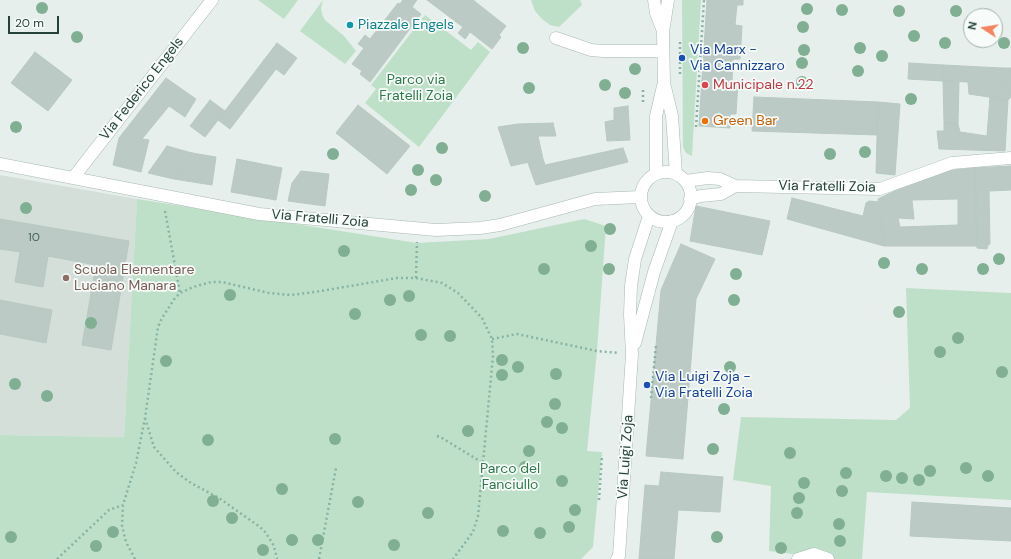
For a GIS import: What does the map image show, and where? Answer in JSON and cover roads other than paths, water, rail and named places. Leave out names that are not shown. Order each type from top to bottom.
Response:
[{"type":"street","name":"Via Federico Engels","points":[[73,178],[212,0]]},
{"type":"street","points":[[654,0],[656,13],[663,32]]},
{"type":"street","points":[[664,83],[656,116],[656,174],[648,179],[644,184],[640,197],[643,208],[649,216],[660,221],[672,221],[685,213],[690,199],[689,189],[680,177],[672,116],[664,83],[663,32],[668,0]]},
{"type":"street","points":[[556,38],[591,50],[663,51]]},
{"type":"street","name":"Via Fratelli Zoia","points":[[656,174],[668,172],[680,177],[720,179],[735,186],[880,189],[952,163],[1011,158]]},
{"type":"street","name":"Via Fratelli Zoia","points":[[0,164],[259,214],[436,230],[480,228],[500,225],[595,199],[640,197]]},
{"type":"street","name":"Via Fratelli Zoia","points":[[690,199],[701,196],[721,194],[735,186]]},
{"type":"street","name":"Via Luigi Zoja","points":[[617,559],[619,556],[632,354],[630,315],[631,286],[635,259],[649,216]]},
{"type":"street","name":"Via Luigi Zoja","points":[[632,354],[654,272],[672,221]]},
{"type":"street","points":[[798,559],[814,554],[828,559]]},
{"type":"place","name":"Piazzale Engels","points":[[350,25]]},
{"type":"place","name":"Via Marx - Via Cannizzaro","points":[[682,58]]},
{"type":"place","name":"Municipale n.22","points":[[705,85]]},
{"type":"place","name":"Green Bar","points":[[705,121]]},
{"type":"place","name":"Scuola Elementare Luciano Manara","points":[[66,278]]},
{"type":"place","name":"Via Luigi Zoja - Via Fratelli Zoia","points":[[647,385]]},
{"type":"park label","name":"Parco via Fratelli Zoia","points":[[416,88]]},
{"type":"park label","name":"Parco del Fanciullo","points":[[510,478]]}]
